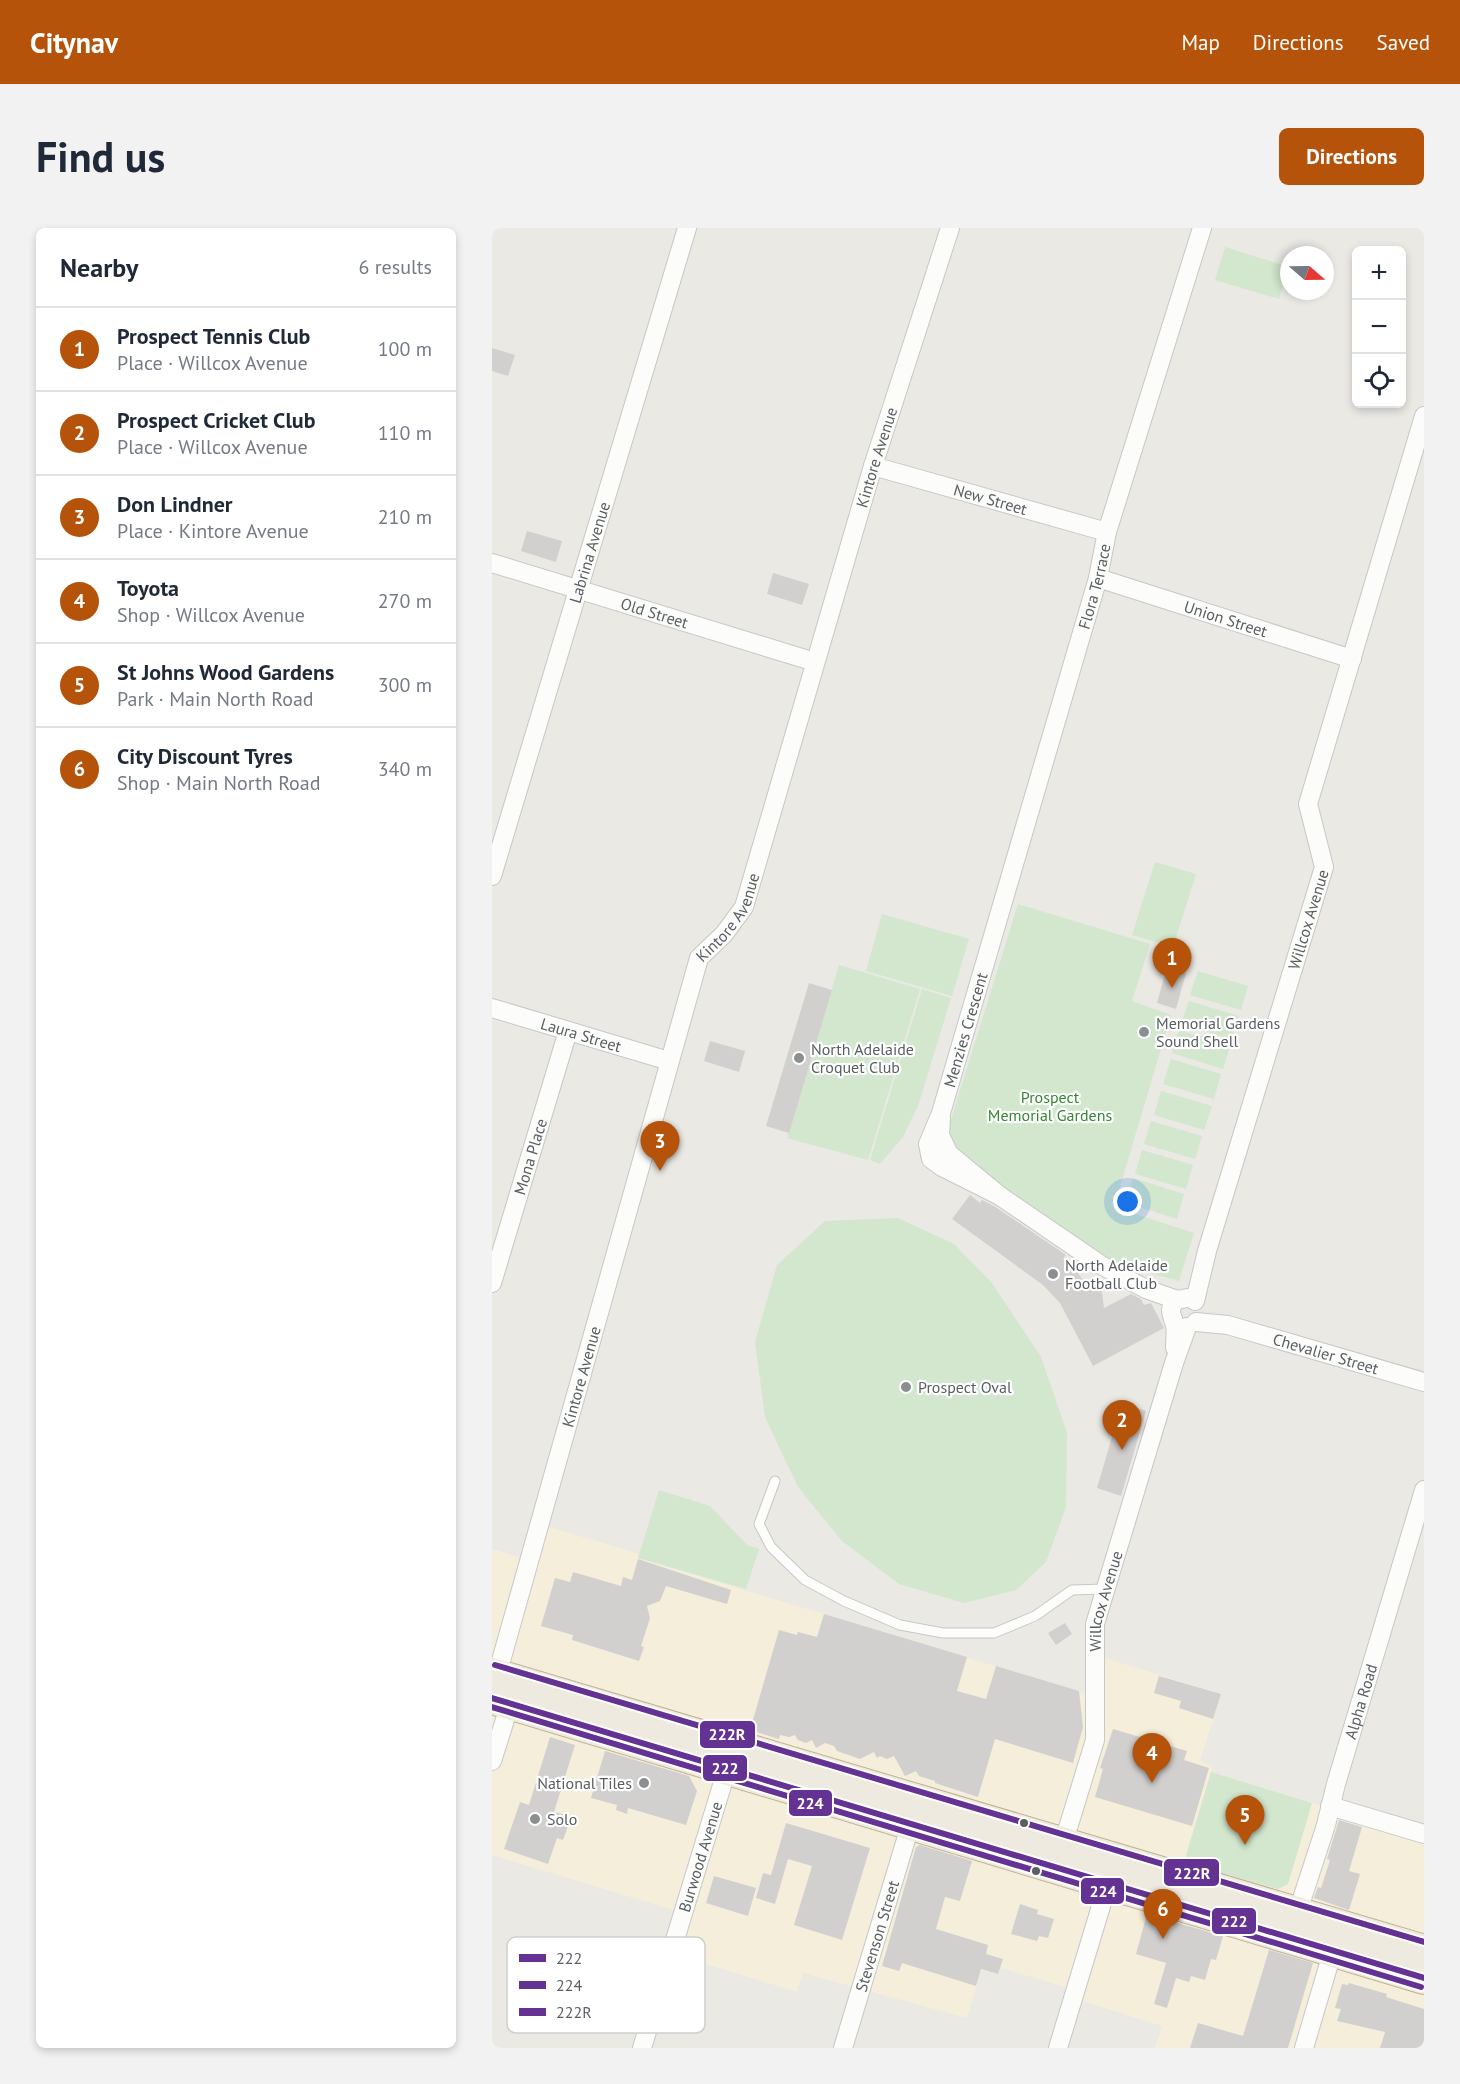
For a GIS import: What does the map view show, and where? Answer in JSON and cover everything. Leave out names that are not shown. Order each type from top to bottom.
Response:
[{"type":"highway","points":[[498,1688],[731,1758],[1063,1844],[1112,1871]]},
{"type":"highway","points":[[731,1758],[910,1823],[1112,1871],[1294,1926],[1424,1952]]},
{"type":"highway","points":[[1294,1926],[1333,1950],[1424,1978]]},
{"type":"street","name":"Labrina Avenue","points":[[492,876],[687,228]]},
{"type":"street","name":"Kintore Avenue","points":[[492,1761],[498,1688],[699,958],[724,934],[744,907],[873,466],[950,228]]},
{"type":"street","name":"Flora Terrace","points":[[989,946],[1098,578],[1107,532],[1202,228]]},
{"type":"street","name":"Willcox Avenue","points":[[1063,1844],[1095,1740],[1095,1624],[1174,1363],[1185,1312],[1207,1251],[1324,867],[1308,804],[1424,416]]},
{"type":"street","name":"New Street","points":[[873,466],[1107,532]]},
{"type":"street","name":"Old Street","points":[[492,564],[815,662]]},
{"type":"street","name":"Union Street","points":[[1098,578],[1352,659]]},
{"type":"street","name":"Menzies Crescent","points":[[989,946],[941,1113],[940,1135],[949,1154],[1000,1196],[1101,1266],[1185,1312]]},
{"type":"street","name":"Laura Street","points":[[492,1008],[669,1061]]},
{"type":"street","name":"Mona Place","points":[[492,1283],[568,1031]]},
{"type":"street","name":"Chevalier Street","points":[[1185,1312],[1424,1382]]},
{"type":"street","name":"Alpha Road","points":[[1294,1926],[1424,1490]]},
{"type":"street","name":"Burwood Avenue","points":[[676,1937],[731,1758]]},
{"type":"street","points":[[1330,1806],[1424,1833]]},
{"type":"street","name":"Stevenson Street","points":[[843,2048],[910,1823]]},
{"type":"street","points":[[1058,2048],[1112,1871]]},
{"type":"street","points":[[1304,2048],[1333,1950]]},
{"type":"street","name":"Burwood Avenue","points":[[642,2048],[647,2033]]},
{"type":"lane","points":[[775,1481],[759,1524],[771,1547],[805,1580],[844,1601],[900,1625],[943,1633],[994,1633],[1035,1616],[1072,1590],[1106,1589]]},
{"type":"shaded area","points":[[539,1524],[640,1554],[639,1558],[1094,1696],[1095,1655],[1221,1694],[1200,1761],[1213,1766],[1211,1772],[1424,1836],[1424,2048],[1155,2048],[1162,2026],[1073,1998],[1075,1990],[1001,1968],[998,1974],[981,1970],[967,2018],[803,1973],[797,1992],[705,1964],[705,1937],[676,1937],[683,1913],[492,1855],[492,1549],[529,1560]]},
{"type":"green space","points":[[1225,247],[1280,264],[1279,299],[1215,280]]},
{"type":"green space","points":[[1155,862],[1196,874],[1173,947],[1132,935]]},
{"type":"green space","name":"Prospect Memorial Gardens","points":[[1018,904],[1150,944],[1132,1001],[1171,1015],[1114,1207],[1194,1233],[1179,1281],[1118,1264],[958,1158],[950,1145],[948,1129]]},
{"type":"green space","points":[[882,914],[969,939],[952,996],[866,971]]},
{"type":"green space","points":[[839,965],[920,989],[868,1160],[787,1138]]},
{"type":"green space","points":[[1198,971],[1248,986],[1241,1010],[1190,995]]},
{"type":"green space","points":[[922,989],[951,998],[918,1106],[903,1137],[880,1164],[870,1160]]},
{"type":"green space","points":[[1189,1001],[1239,1016],[1232,1039],[1181,1024]]},
{"type":"green space","points":[[1179,1030],[1230,1046],[1223,1069],[1172,1053]]},
{"type":"green space","points":[[1171,1059],[1221,1074],[1214,1099],[1163,1084]]},
{"type":"green space","points":[[1161,1091],[1212,1106],[1204,1130],[1154,1115]]},
{"type":"green space","points":[[1151,1121],[1202,1136],[1195,1159],[1144,1144]]},
{"type":"green space","points":[[1142,1150],[1193,1165],[1186,1189],[1135,1174]]},
{"type":"green space","points":[[1133,1178],[1184,1194],[1177,1219],[1126,1203]]},
{"type":"green space","name":"Prospect Oval","points":[[898,1218],[954,1244],[992,1283],[1041,1357],[1067,1433],[1066,1507],[1046,1562],[1016,1590],[964,1603],[899,1584],[842,1541],[798,1487],[765,1417],[755,1342],[777,1265],[825,1221]]},
{"type":"green space","points":[[659,1490],[710,1506],[747,1545],[759,1549],[746,1589],[638,1558]]},
{"type":"green space","points":[[1211,1772],[1312,1803],[1288,1884],[1278,1889],[1184,1862]]},
{"type":"building","points":[[492,348],[515,355],[508,376],[492,371]]},
{"type":"building","points":[[527,531],[562,541],[556,562],[521,551]]},
{"type":"building","points":[[773,573],[809,584],[802,605],[767,594]]},
{"type":"building","points":[[1167,967],[1186,973],[1176,1009],[1157,1003]]},
{"type":"building","name":"North Adelaide Croquet Club","points":[[809,983],[832,990],[789,1133],[766,1126]]},
{"type":"building","points":[[710,1041],[745,1051],[739,1072],[704,1061]]},
{"type":"building","name":"North Adelaide Football Club","points":[[970,1195],[980,1203],[982,1200],[994,1206],[1066,1255],[1063,1259],[1073,1266],[1084,1282],[1101,1285],[1104,1308],[1131,1294],[1141,1299],[1144,1305],[1151,1303],[1164,1328],[1093,1366],[1060,1303],[1043,1285],[952,1219]]},
{"type":"building","points":[[1122,1403],[1146,1411],[1121,1496],[1097,1488]]},
{"type":"building","points":[[638,1559],[731,1590],[727,1604],[666,1586],[660,1601],[647,1606],[650,1618],[639,1661],[572,1640],[573,1635],[541,1626],[555,1578],[570,1582],[573,1572],[621,1586],[623,1577],[632,1580]]},
{"type":"building","points":[[824,1614],[967,1657],[957,1691],[986,1699],[996,1666],[1079,1691],[1083,1727],[1073,1763],[995,1739],[978,1797],[935,1783],[935,1781],[919,1776],[916,1771],[905,1776],[894,1756],[887,1759],[880,1756],[877,1758],[874,1752],[860,1759],[837,1751],[834,1746],[825,1743],[816,1748],[812,1740],[806,1743],[798,1740],[795,1735],[789,1737],[780,1735],[779,1739],[750,1730],[779,1630],[817,1637]]},
{"type":"building","points":[[1065,1623],[1072,1634],[1056,1645],[1048,1633]]},
{"type":"building","points":[[1159,1676],[1221,1694],[1213,1719],[1179,1708],[1181,1701],[1154,1693]]},
{"type":"building","points":[[1113,1729],[1187,1751],[1184,1760],[1209,1768],[1192,1826],[1095,1797],[1103,1769],[1100,1768]]},
{"type":"building","points":[[550,1737],[575,1745],[554,1812],[566,1815],[565,1819],[570,1821],[563,1840],[557,1838],[548,1864],[504,1849],[520,1802],[529,1805]]},
{"type":"building","name":"National Tiles","points":[[605,1751],[689,1776],[697,1791],[686,1825],[628,1808],[627,1814],[616,1810],[617,1805],[591,1798]]},
{"type":"building","points":[[1339,1820],[1362,1827],[1349,1871],[1360,1874],[1349,1910],[1314,1898],[1318,1887],[1321,1888],[1330,1860],[1327,1859]]},
{"type":"building","points":[[786,1823],[870,1848],[842,1940],[794,1925],[812,1866],[788,1859],[775,1904],[756,1898],[763,1873],[771,1875]]},
{"type":"building","points":[[920,1845],[972,1861],[960,1901],[945,1897],[936,1929],[988,1945],[986,1954],[1003,1959],[998,1974],[981,1969],[976,1986],[902,1963],[899,1971],[882,1966],[916,1847]]},
{"type":"building","points":[[714,1876],[756,1888],[748,1916],[706,1903]]},
{"type":"building","points":[[1020,1904],[1038,1910],[1037,1914],[1054,1919],[1048,1938],[1039,1936],[1037,1941],[1011,1934]]},
{"type":"building","points":[[1147,1914],[1223,1936],[1216,1960],[1211,1959],[1205,1980],[1191,1976],[1189,1982],[1176,1978],[1167,2008],[1154,2004],[1166,1963],[1136,1954]]},
{"type":"building","points":[[1269,1950],[1313,1963],[1288,2048],[1190,2048],[1198,2023],[1243,2036]]},
{"type":"building","points":[[1349,1983],[1387,1994],[1386,1997],[1424,2009],[1424,2048],[1380,2048],[1385,2032],[1337,2021],[1341,2009],[1335,2008],[1342,1984],[1348,1985]]},
{"type":"transit line","name":"222R","points":[[495,1665],[1424,1942]]},
{"type":"transit line","name":"222","points":[[492,1698],[1424,1978]]},
{"type":"transit line","name":"224","points":[[492,1707],[1421,1987]]},
{"type":"place","name":"Prospect Tennis Club","points":[[1172,988]]},
{"type":"place","name":"Memorial Gardens Sound Shell","points":[[1144,1032]]},
{"type":"place","name":"North Adelaide Croquet Club","points":[[799,1058]]},
{"type":"place","name":"Don Lindner","points":[[660,1171]]},
{"type":"place","name":"North Adelaide Football Club","points":[[1053,1274]]},
{"type":"place","name":"Prospect Oval","points":[[906,1387]]},
{"type":"place","name":"Prospect Cricket Club","points":[[1122,1450]]},
{"type":"place","name":"National Tiles","points":[[644,1783]]},
{"type":"place","name":"Toyota","points":[[1152,1783]]},
{"type":"place","name":"Solo","points":[[535,1819]]},
{"type":"place","name":"St Johns Wood Gardens","points":[[1245,1845]]},
{"type":"place","name":"City Discount Tyres","points":[[1163,1939]]}]
